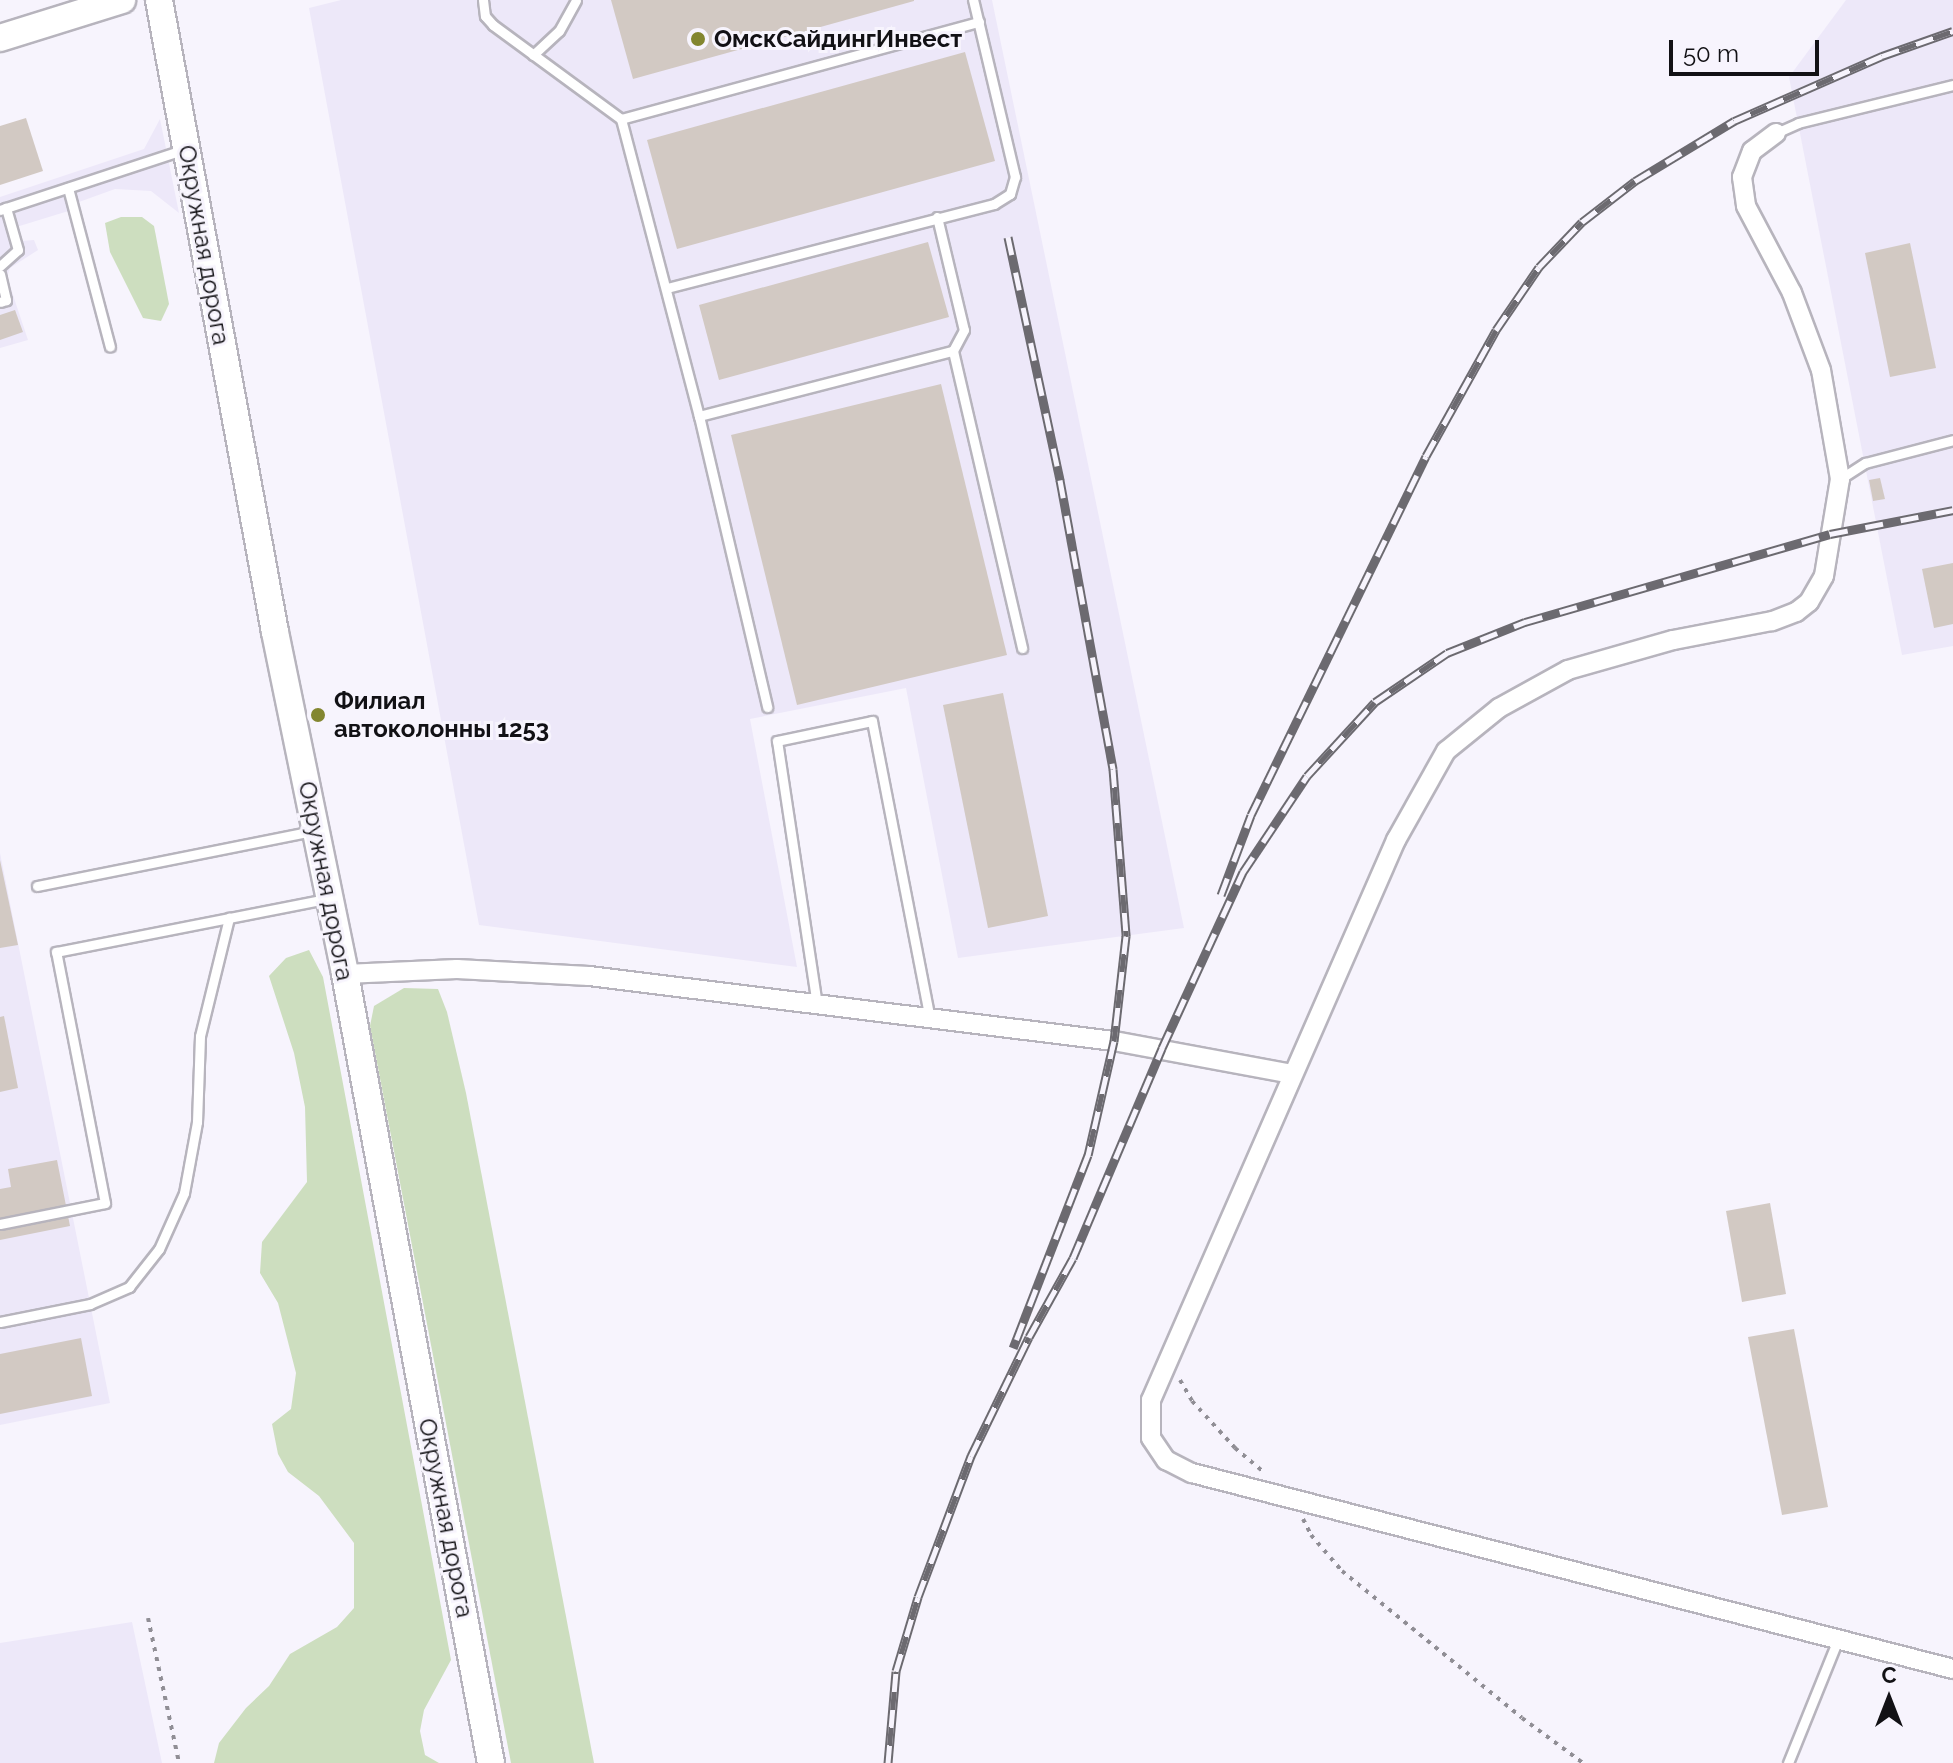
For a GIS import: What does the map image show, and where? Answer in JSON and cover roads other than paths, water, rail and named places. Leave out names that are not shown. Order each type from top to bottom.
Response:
[{"type":"main road","points":[[0,38],[122,0]]},
{"type":"main road","name":"Окружная дорога","points":[[159,0],[275,632],[345,974],[491,1763]]},
{"type":"street","points":[[1776,133],[1752,151],[1742,177],[1746,206],[1792,293],[1821,370],[1840,479],[1824,576],[1809,602],[1796,612],[1772,621],[1673,640],[1568,670],[1499,708],[1446,751],[1396,840],[1151,1400],[1151,1438],[1166,1460],[1192,1473],[1953,1669]]},
{"type":"street","points":[[345,974],[457,969],[589,976],[1162,1048],[1292,1074]]},
{"type":"lane","points":[[483,0],[485,16],[493,25],[621,119],[699,416],[767,707]]},
{"type":"lane","points":[[533,55],[559,31],[576,0]]},
{"type":"lane","points":[[667,288],[994,204],[1010,194],[1015,177],[973,0]]},
{"type":"lane","points":[[621,119],[979,22]]},
{"type":"lane","points":[[1776,133],[1798,123],[1953,85]]},
{"type":"lane","points":[[0,266],[18,250],[3,209],[186,149]]},
{"type":"lane","points":[[68,188],[110,347]]},
{"type":"lane","points":[[937,217],[963,319],[964,330],[953,351],[1022,648]]},
{"type":"lane","points":[[0,274],[6,300],[0,302]]},
{"type":"lane","points":[[699,416],[953,351]]},
{"type":"lane","points":[[1840,479],[1865,463],[1953,440]]},
{"type":"lane","points":[[817,1005],[777,741],[872,721],[930,1020]]},
{"type":"lane","points":[[37,886],[316,831]]},
{"type":"lane","points":[[0,1224],[105,1203],[56,952],[330,898]]},
{"type":"lane","points":[[0,1322],[90,1304],[129,1287],[159,1249],[184,1193],[197,1122],[200,1036],[229,918]]},
{"type":"lane","points":[[1788,1763],[1838,1639]]},
{"type":"railway","points":[[1221,895],[1251,815],[1426,456],[1496,330],[1539,267],[1582,222],[1635,181],[1734,121],[1882,56],[1953,31]]},
{"type":"railway","points":[[1008,237],[1060,480],[1113,769],[1126,936],[1114,1041],[1088,1155],[1013,1348]]},
{"type":"railway","points":[[888,1763],[896,1671],[918,1597],[971,1456],[1029,1337],[1073,1258],[1162,1048],[1243,872],[1307,776],[1375,702],[1447,653],[1525,622],[1830,534],[1953,510]]},
{"type":"place","name":"ОмскСайдингИнвест","points":[[698,39]]},
{"type":"place","name":"Филиал автоколонны 1253","points":[[318,715]]}]
